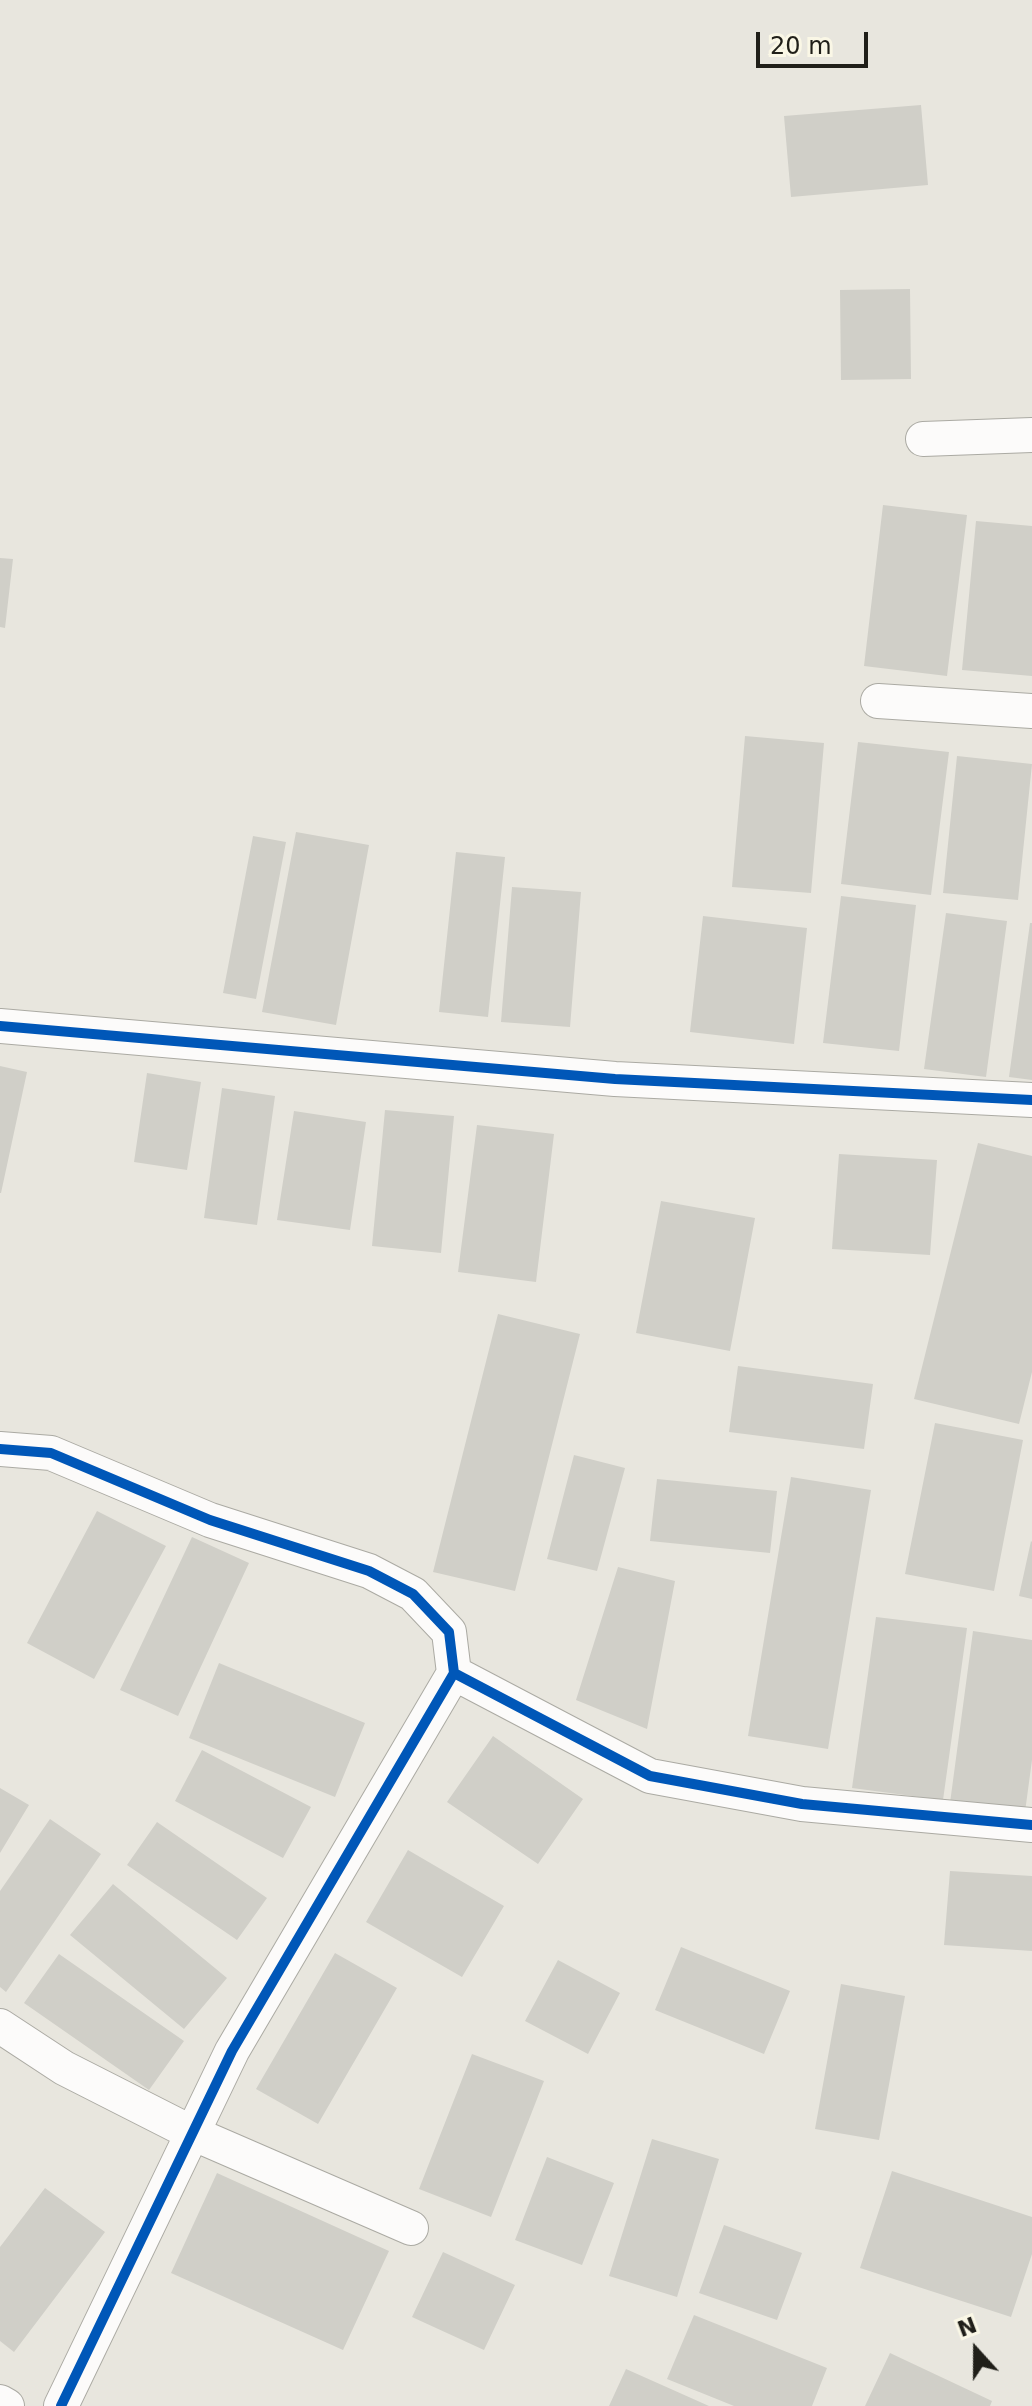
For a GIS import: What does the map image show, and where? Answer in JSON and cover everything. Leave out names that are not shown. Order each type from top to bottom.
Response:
[{"type":"street","points":[[923,439],[1032,435]]},
{"type":"street","points":[[878,701],[1032,711]]},
{"type":"street","points":[[0,1026],[615,1079],[1032,1100]]},
{"type":"street","points":[[0,1449],[51,1453],[210,1520],[369,1571],[413,1594],[449,1632],[454,1673],[232,2051],[61,2406]]},
{"type":"street","points":[[454,1673],[650,1776],[802,1804],[1032,1825]]},
{"type":"street","points":[[0,2026],[64,2068],[192,2133],[411,2228]]},
{"type":"street","points":[[0,2402],[7,2406]]},
{"type":"building","points":[[921,105],[928,185],[791,197],[784,116]]},
{"type":"building","points":[[910,289],[911,379],[841,380],[840,290]]},
{"type":"building","points":[[883,505],[967,515],[947,676],[864,666]]},
{"type":"building","points":[[976,521],[1032,526],[1032,676],[962,670]]},
{"type":"building","points":[[0,558],[13,559],[5,628],[0,627]]},
{"type":"building","points":[[745,736],[824,743],[811,893],[732,887]]},
{"type":"building","points":[[858,742],[949,752],[931,895],[841,884]]},
{"type":"building","points":[[957,756],[1032,764],[1018,900],[943,893]]},
{"type":"building","points":[[296,832],[369,845],[336,1025],[262,1012]]},
{"type":"building","points":[[253,836],[286,842],[256,999],[223,993]]},
{"type":"building","points":[[456,852],[505,857],[488,1017],[439,1012]]},
{"type":"building","points":[[512,887],[581,892],[570,1027],[501,1022]]},
{"type":"building","points":[[841,896],[916,905],[899,1051],[823,1043]]},
{"type":"building","points":[[946,913],[1007,921],[986,1077],[924,1069]]},
{"type":"building","points":[[703,916],[807,928],[794,1044],[690,1032]]},
{"type":"building","points":[[1032,923],[1032,1080],[1009,1077]]},
{"type":"building","points":[[0,1066],[27,1072],[1,1193],[0,1193]]},
{"type":"building","points":[[147,1073],[201,1082],[187,1170],[134,1162]]},
{"type":"building","points":[[222,1088],[275,1096],[257,1225],[204,1218]]},
{"type":"building","points":[[385,1110],[454,1116],[441,1253],[372,1246]]},
{"type":"building","points":[[294,1111],[366,1122],[350,1230],[277,1220]]},
{"type":"building","points":[[477,1125],[554,1134],[536,1282],[458,1272]]},
{"type":"building","points":[[978,1143],[1032,1156],[1032,1372],[1019,1424],[914,1399]]},
{"type":"building","points":[[839,1154],[937,1160],[930,1255],[832,1249]]},
{"type":"building","points":[[661,1201],[755,1218],[730,1351],[636,1333]]},
{"type":"building","points":[[498,1314],[580,1334],[515,1591],[433,1572]]},
{"type":"building","points":[[738,1366],[873,1384],[864,1449],[729,1432]]},
{"type":"building","points":[[935,1423],[1023,1440],[994,1591],[905,1574]]},
{"type":"building","points":[[574,1455],[625,1468],[597,1571],[547,1559]]},
{"type":"building","points":[[791,1477],[871,1490],[828,1749],[748,1736]]},
{"type":"building","points":[[657,1479],[777,1491],[770,1553],[650,1541]]},
{"type":"building","points":[[97,1511],[166,1546],[94,1679],[27,1643]]},
{"type":"building","points":[[192,1537],[249,1563],[178,1716],[120,1690]]},
{"type":"building","points":[[1032,1542],[1032,1599],[1019,1596]]},
{"type":"building","points":[[618,1567],[675,1581],[647,1729],[576,1700]]},
{"type":"building","points":[[876,1617],[967,1628],[943,1800],[852,1788]]},
{"type":"building","points":[[973,1631],[1032,1640],[1032,1760],[1025,1812],[950,1803]]},
{"type":"building","points":[[219,1663],[365,1723],[335,1797],[189,1738]]},
{"type":"building","points":[[493,1736],[583,1799],[538,1864],[447,1802]]},
{"type":"building","points":[[202,1750],[311,1807],[283,1858],[175,1801]]},
{"type":"building","points":[[0,1788],[29,1805],[0,1853]]},
{"type":"building","points":[[50,1819],[101,1854],[6,1992],[0,1987],[0,1891]]},
{"type":"building","points":[[157,1822],[267,1898],[237,1940],[127,1865]]},
{"type":"building","points":[[408,1850],[504,1906],[462,1977],[366,1922]]},
{"type":"building","points":[[950,1871],[1032,1876],[1032,1951],[944,1945]]},
{"type":"building","points":[[113,1884],[227,1978],[184,2029],[70,1935]]},
{"type":"building","points":[[681,1947],[790,1991],[764,2054],[655,2010]]},
{"type":"building","points":[[335,1953],[397,1988],[318,2124],[256,2089]]},
{"type":"building","points":[[59,1954],[184,2041],[149,2090],[24,2003]]},
{"type":"building","points":[[558,1960],[620,1993],[588,2054],[525,2021]]},
{"type":"building","points":[[841,1984],[905,1996],[879,2140],[815,2129]]},
{"type":"building","points":[[472,2054],[544,2081],[491,2217],[419,2189]]},
{"type":"building","points":[[652,2139],[719,2159],[677,2297],[609,2276]]},
{"type":"building","points":[[547,2157],[614,2183],[582,2265],[515,2240]]},
{"type":"building","points":[[892,2171],[1032,2217],[1032,2254],[1011,2317],[860,2268]]},
{"type":"building","points":[[217,2173],[389,2251],[343,2350],[171,2273]]},
{"type":"building","points":[[45,2188],[105,2232],[14,2352],[0,2341],[0,2247]]},
{"type":"building","points":[[724,2225],[802,2253],[777,2320],[699,2293]]},
{"type":"building","points":[[443,2252],[515,2285],[484,2350],[412,2317]]},
{"type":"building","points":[[694,2315],[827,2368],[812,2406],[734,2406],[667,2379]]},
{"type":"building","points":[[890,2353],[992,2401],[990,2406],[865,2406]]},
{"type":"building","points":[[626,2369],[709,2406],[609,2406]]},
{"type":"cycle path","points":[[0,1026],[615,1079],[1032,1100]]},
{"type":"cycle path","points":[[0,1449],[51,1453],[210,1520],[369,1571],[413,1594],[449,1632],[454,1673],[650,1776],[802,1804],[1032,1825]]},
{"type":"cycle path","points":[[61,2406],[232,2051],[454,1673]]}]
